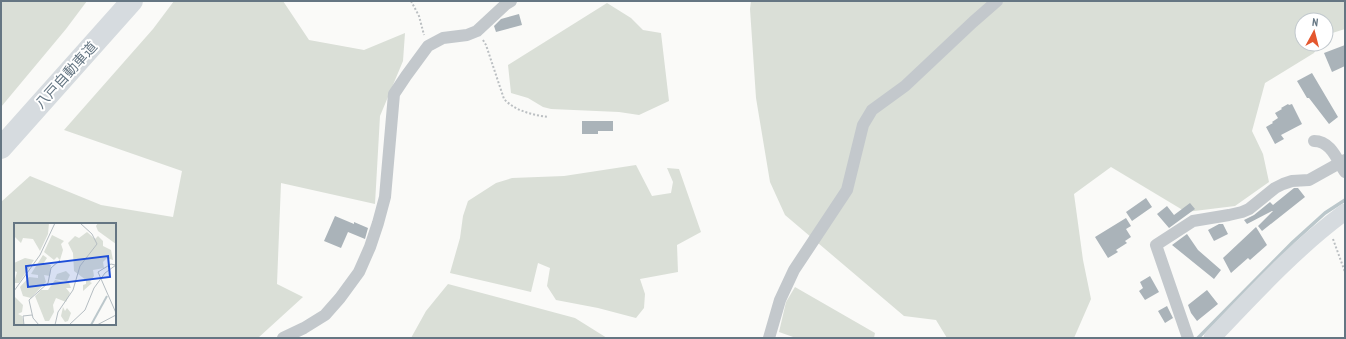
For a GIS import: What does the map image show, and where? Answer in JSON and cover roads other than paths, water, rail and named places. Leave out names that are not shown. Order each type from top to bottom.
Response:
[{"type":"highway","name":"八戸自動車道","points":[[1,148],[132,1]]},
{"type":"street","points":[[283,338],[325,315],[340,298],[359,272],[372,241],[385,197],[394,94],[406,76],[428,46],[443,38],[467,35],[477,31],[511,1]]},
{"type":"street","points":[[769,338],[780,300],[794,270],[847,190],[863,125],[872,110],[905,86],[997,1]]},
{"type":"street","points":[[1188,338],[1156,245],[1194,221],[1242,212],[1249,209],[1275,188],[1283,184],[1292,181],[1309,180],[1343,165],[1326,144],[1320,141],[1314,142]]},
{"type":"street","points":[[1212,338],[1276,272],[1327,225],[1345,212]]},
{"type":"waterway","points":[[1198,338],[1293,242],[1325,213],[1345,200]]}]
